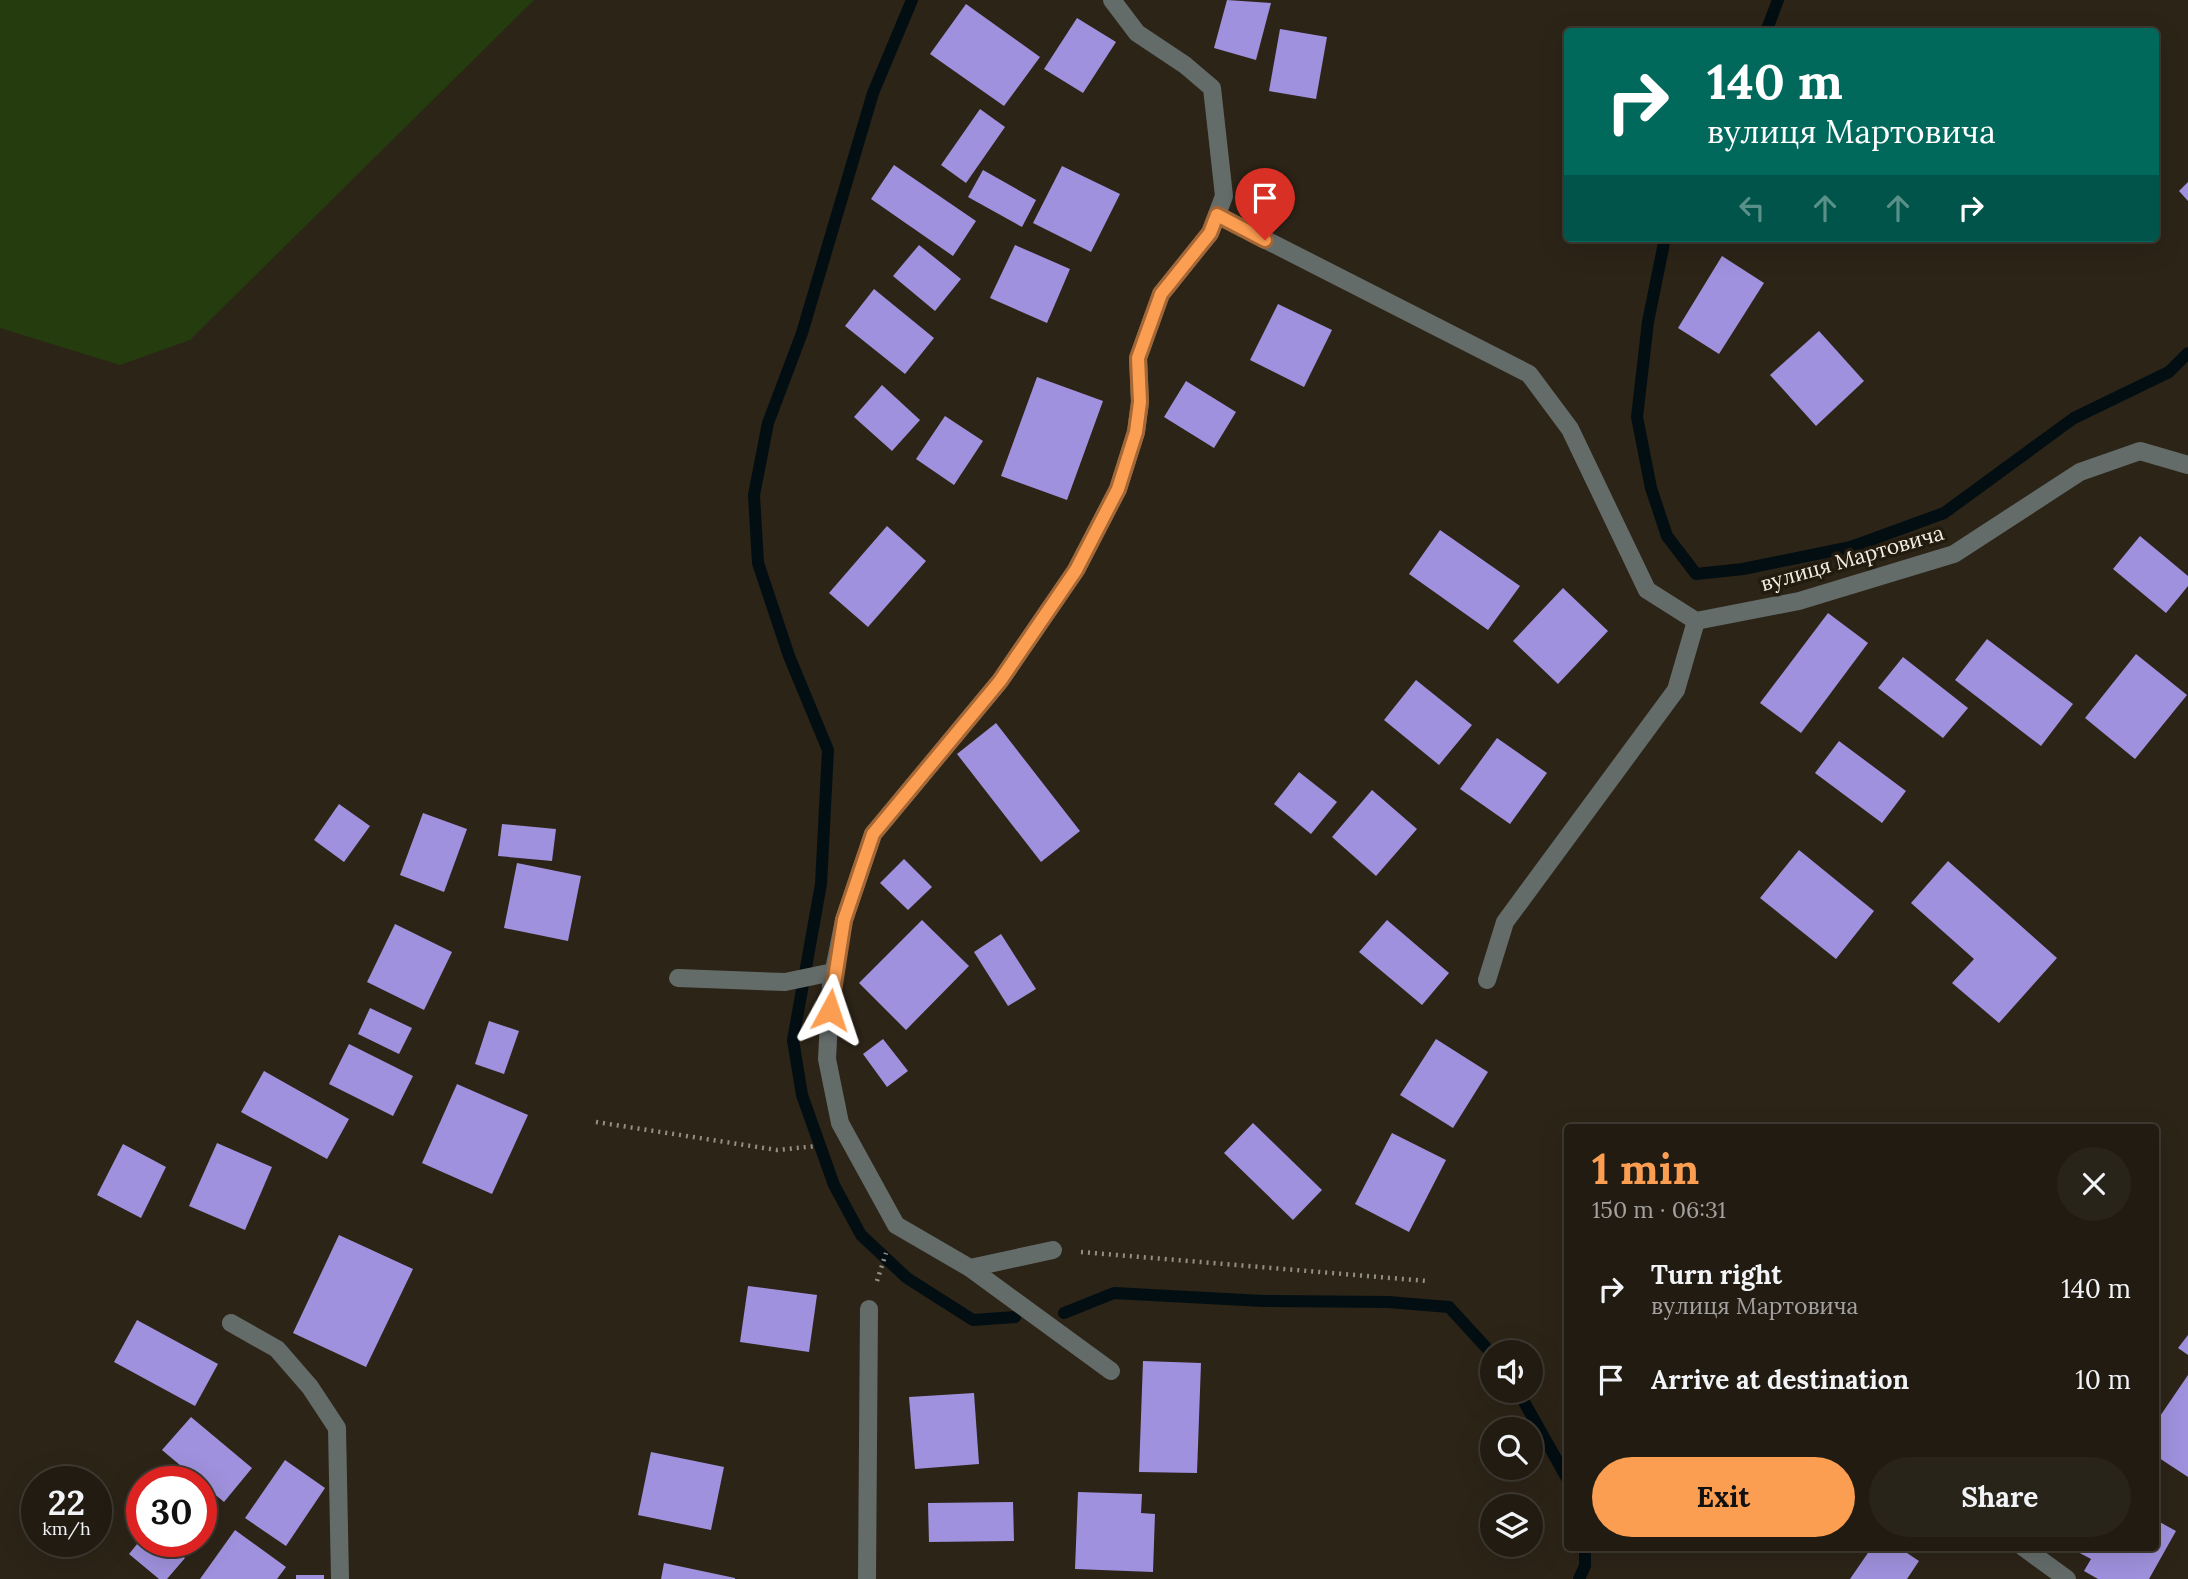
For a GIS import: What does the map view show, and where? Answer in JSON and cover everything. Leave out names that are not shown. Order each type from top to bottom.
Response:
[{"type":"street","points":[[1111,1371],[970,1268],[896,1225],[840,1124],[827,1059],[833,972],[844,920],[873,834],[1000,681],[1076,570],[1118,489],[1136,432],[1140,402],[1138,358],[1161,294],[1210,233],[1224,196],[1212,88],[1185,65],[1137,33],[1112,0]]},
{"type":"street","points":[[1217,215],[1529,374],[1570,429],[1647,590],[1696,621],[1676,690],[1505,922],[1487,980]]},
{"type":"street","name":"вулиця Мартовича","points":[[1696,621],[1799,601],[1954,554],[2080,472],[2140,451],[2188,465]]},
{"type":"street","points":[[678,978],[785,982],[833,972]]},
{"type":"street","points":[[970,1268],[1053,1250]]},
{"type":"street","points":[[867,1579],[869,1309]]},
{"type":"street","points":[[231,1323],[277,1349],[310,1387],[337,1428],[340,1579]]},
{"type":"street","points":[[2028,1551],[2067,1579]]},
{"type":"path","points":[[596,1122],[777,1150],[807,1147]]},
{"type":"path","points":[[1053,1250],[1427,1281]]},
{"type":"green space","points":[[0,0],[534,0],[190,340],[120,365],[0,328]]},
{"type":"building","points":[[1227,0],[1271,3],[1256,60],[1214,48]]},
{"type":"building","points":[[966,4],[1040,57],[1004,106],[930,54]]},
{"type":"building","points":[[1077,18],[1116,42],[1083,93],[1044,69]]},
{"type":"building","points":[[1280,29],[1327,37],[1316,99],[1269,91]]},
{"type":"building","points":[[980,109],[1005,127],[966,183],[941,165]]},
{"type":"building","points":[[894,165],[976,221],[953,256],[871,199]]},
{"type":"building","points":[[1062,166],[1120,194],[1091,252],[1033,223]]},
{"type":"building","points":[[983,170],[1036,200],[1022,227],[968,197]]},
{"type":"building","points":[[2188,182],[2188,201],[2179,191]]},
{"type":"building","points":[[919,245],[961,279],[935,311],[893,276]]},
{"type":"building","points":[[1015,245],[1070,269],[1047,323],[990,298]]},
{"type":"building","points":[[1722,256],[1764,283],[1719,354],[1678,328]]},
{"type":"building","points":[[874,289],[934,338],[905,374],[845,326]]},
{"type":"building","points":[[1278,304],[1332,330],[1304,387],[1250,360]]},
{"type":"building","points":[[1819,331],[1864,381],[1816,426],[1770,375]]},
{"type":"building","points":[[1037,377],[1103,401],[1067,500],[1001,476]]},
{"type":"building","points":[[1186,381],[1236,412],[1214,448],[1164,417]]},
{"type":"building","points":[[882,385],[920,420],[892,451],[854,417]]},
{"type":"building","points":[[945,416],[983,441],[954,485],[916,459]]},
{"type":"building","points":[[887,526],[926,561],[868,627],[829,593]]},
{"type":"building","points":[[1440,530],[1520,586],[1488,630],[1409,574]]},
{"type":"building","points":[[2140,536],[2188,576],[2188,586],[2166,613],[2113,569]]},
{"type":"building","points":[[1563,588],[1608,631],[1558,684],[1513,641]]},
{"type":"building","points":[[1828,613],[1868,643],[1801,733],[1760,703]]},
{"type":"building","points":[[1987,639],[2073,704],[2041,746],[1955,680]]},
{"type":"building","points":[[2136,654],[2187,695],[2135,759],[2085,718]]},
{"type":"building","points":[[1903,657],[1968,708],[1943,738],[1878,688]]},
{"type":"building","points":[[1416,680],[1472,725],[1439,765],[1384,720]]},
{"type":"building","points":[[996,723],[1080,831],[1041,862],[957,754]]},
{"type":"building","points":[[1497,738],[1547,773],[1510,824],[1460,789]]},
{"type":"building","points":[[1839,741],[1906,791],[1882,823],[1815,773]]},
{"type":"building","points":[[1299,772],[1337,802],[1311,834],[1274,804]]},
{"type":"building","points":[[1372,790],[1417,829],[1376,876],[1332,837]]},
{"type":"building","points":[[339,804],[370,826],[344,862],[314,840]]},
{"type":"building","points":[[423,813],[467,829],[444,892],[400,875]]},
{"type":"building","points":[[502,824],[556,829],[552,861],[498,856]]},
{"type":"building","points":[[1799,850],[1874,911],[1836,959],[1760,898]]},
{"type":"building","points":[[904,859],[932,887],[908,910],[880,883]]},
{"type":"building","points":[[1948,861],[2057,958],[1999,1023],[1952,983],[1974,959],[1911,903]]},
{"type":"building","points":[[517,863],[581,876],[568,941],[504,928]]},
{"type":"building","points":[[922,920],[969,966],[906,1030],[859,983]]},
{"type":"building","points":[[1387,920],[1449,973],[1422,1005],[1359,952]]},
{"type":"building","points":[[395,924],[452,952],[424,1010],[367,982]]},
{"type":"building","points":[[1001,934],[1036,989],[1008,1006],[974,952]]},
{"type":"building","points":[[370,1008],[412,1028],[399,1054],[358,1034]]},
{"type":"building","points":[[489,1021],[519,1031],[504,1074],[475,1064]]},
{"type":"building","points":[[883,1039],[908,1071],[887,1087],[863,1054]]},
{"type":"building","points":[[1436,1039],[1488,1072],[1453,1128],[1400,1095]]},
{"type":"building","points":[[349,1044],[413,1076],[393,1116],[329,1084]]},
{"type":"building","points":[[264,1071],[349,1119],[327,1159],[241,1112]]},
{"type":"building","points":[[457,1084],[528,1115],[492,1194],[422,1163]]},
{"type":"building","points":[[1253,1123],[1322,1190],[1293,1220],[1224,1153]]},
{"type":"building","points":[[1392,1133],[1446,1160],[1409,1232],[1355,1204]]},
{"type":"building","points":[[217,1143],[272,1167],[245,1230],[189,1206]]},
{"type":"building","points":[[123,1144],[166,1167],[141,1218],[97,1195]]},
{"type":"building","points":[[339,1235],[413,1269],[366,1367],[293,1333]]},
{"type":"building","points":[[748,1286],[817,1295],[809,1352],[740,1342]]},
{"type":"building","points":[[137,1320],[218,1364],[195,1406],[114,1362]]},
{"type":"building","points":[[2188,1335],[2188,1355],[2178,1348]]},
{"type":"building","points":[[1143,1361],[1201,1363],[1197,1473],[1139,1472]]},
{"type":"building","points":[[2188,1375],[2188,1477],[2159,1458],[2159,1418]]},
{"type":"building","points":[[974,1393],[979,1464],[915,1469],[909,1397]]},
{"type":"building","points":[[191,1417],[252,1468],[224,1502],[217,1496],[217,1466],[181,1466],[162,1450]]},
{"type":"building","points":[[651,1452],[724,1467],[711,1530],[638,1515]]},
{"type":"building","points":[[285,1460],[325,1488],[286,1546],[245,1518]]},
{"type":"building","points":[[1078,1492],[1142,1494],[1141,1513],[1155,1514],[1153,1572],[1075,1569]]},
{"type":"building","points":[[1013,1502],[1014,1541],[929,1542],[928,1503]]},
{"type":"building","points":[[2159,1522],[2176,1531],[2149,1579],[2098,1579],[2084,1571],[2091,1559],[2076,1551],[2159,1551]]},
{"type":"building","points":[[235,1530],[286,1567],[277,1579],[200,1579]]},
{"type":"building","points":[[1869,1551],[1904,1551],[1919,1561],[1907,1579],[1850,1579]]},
{"type":"building","points":[[133,1557],[185,1558],[167,1579],[159,1579]]},
{"type":"building","points":[[664,1563],[735,1578],[735,1579],[661,1579]]},
{"type":"building","points":[[296,1575],[324,1575],[324,1579],[296,1579]]},
{"type":"waterway","points":[[912,0],[873,93],[802,333],[768,423],[754,495],[758,563],[789,656],[828,750],[821,884],[793,1040],[802,1095],[834,1185],[861,1235],[907,1278],[973,1320],[1015,1317]]},
{"type":"waterway","points":[[1768,28],[1778,0]]},
{"type":"waterway","points":[[1664,242],[1648,322],[1637,417],[1651,488],[1667,536],[1696,574],[1743,569],[1851,547],[1944,513],[2074,418],[2169,372],[2188,353]]},
{"type":"waterway","points":[[1064,1313],[1114,1293],[1263,1301],[1388,1302],[1449,1307],[1480,1341]]},
{"type":"waterway","points":[[1525,1403],[1564,1473]]},
{"type":"waterway","points":[[1579,1579],[1585,1566],[1585,1551]]},
{"type":"route","points":[[830,1010],[831,985],[844,920],[873,834],[1000,681],[1076,570],[1118,489],[1136,432],[1140,402],[1138,358],[1161,294],[1210,233],[1217,215],[1265,240]]}]
